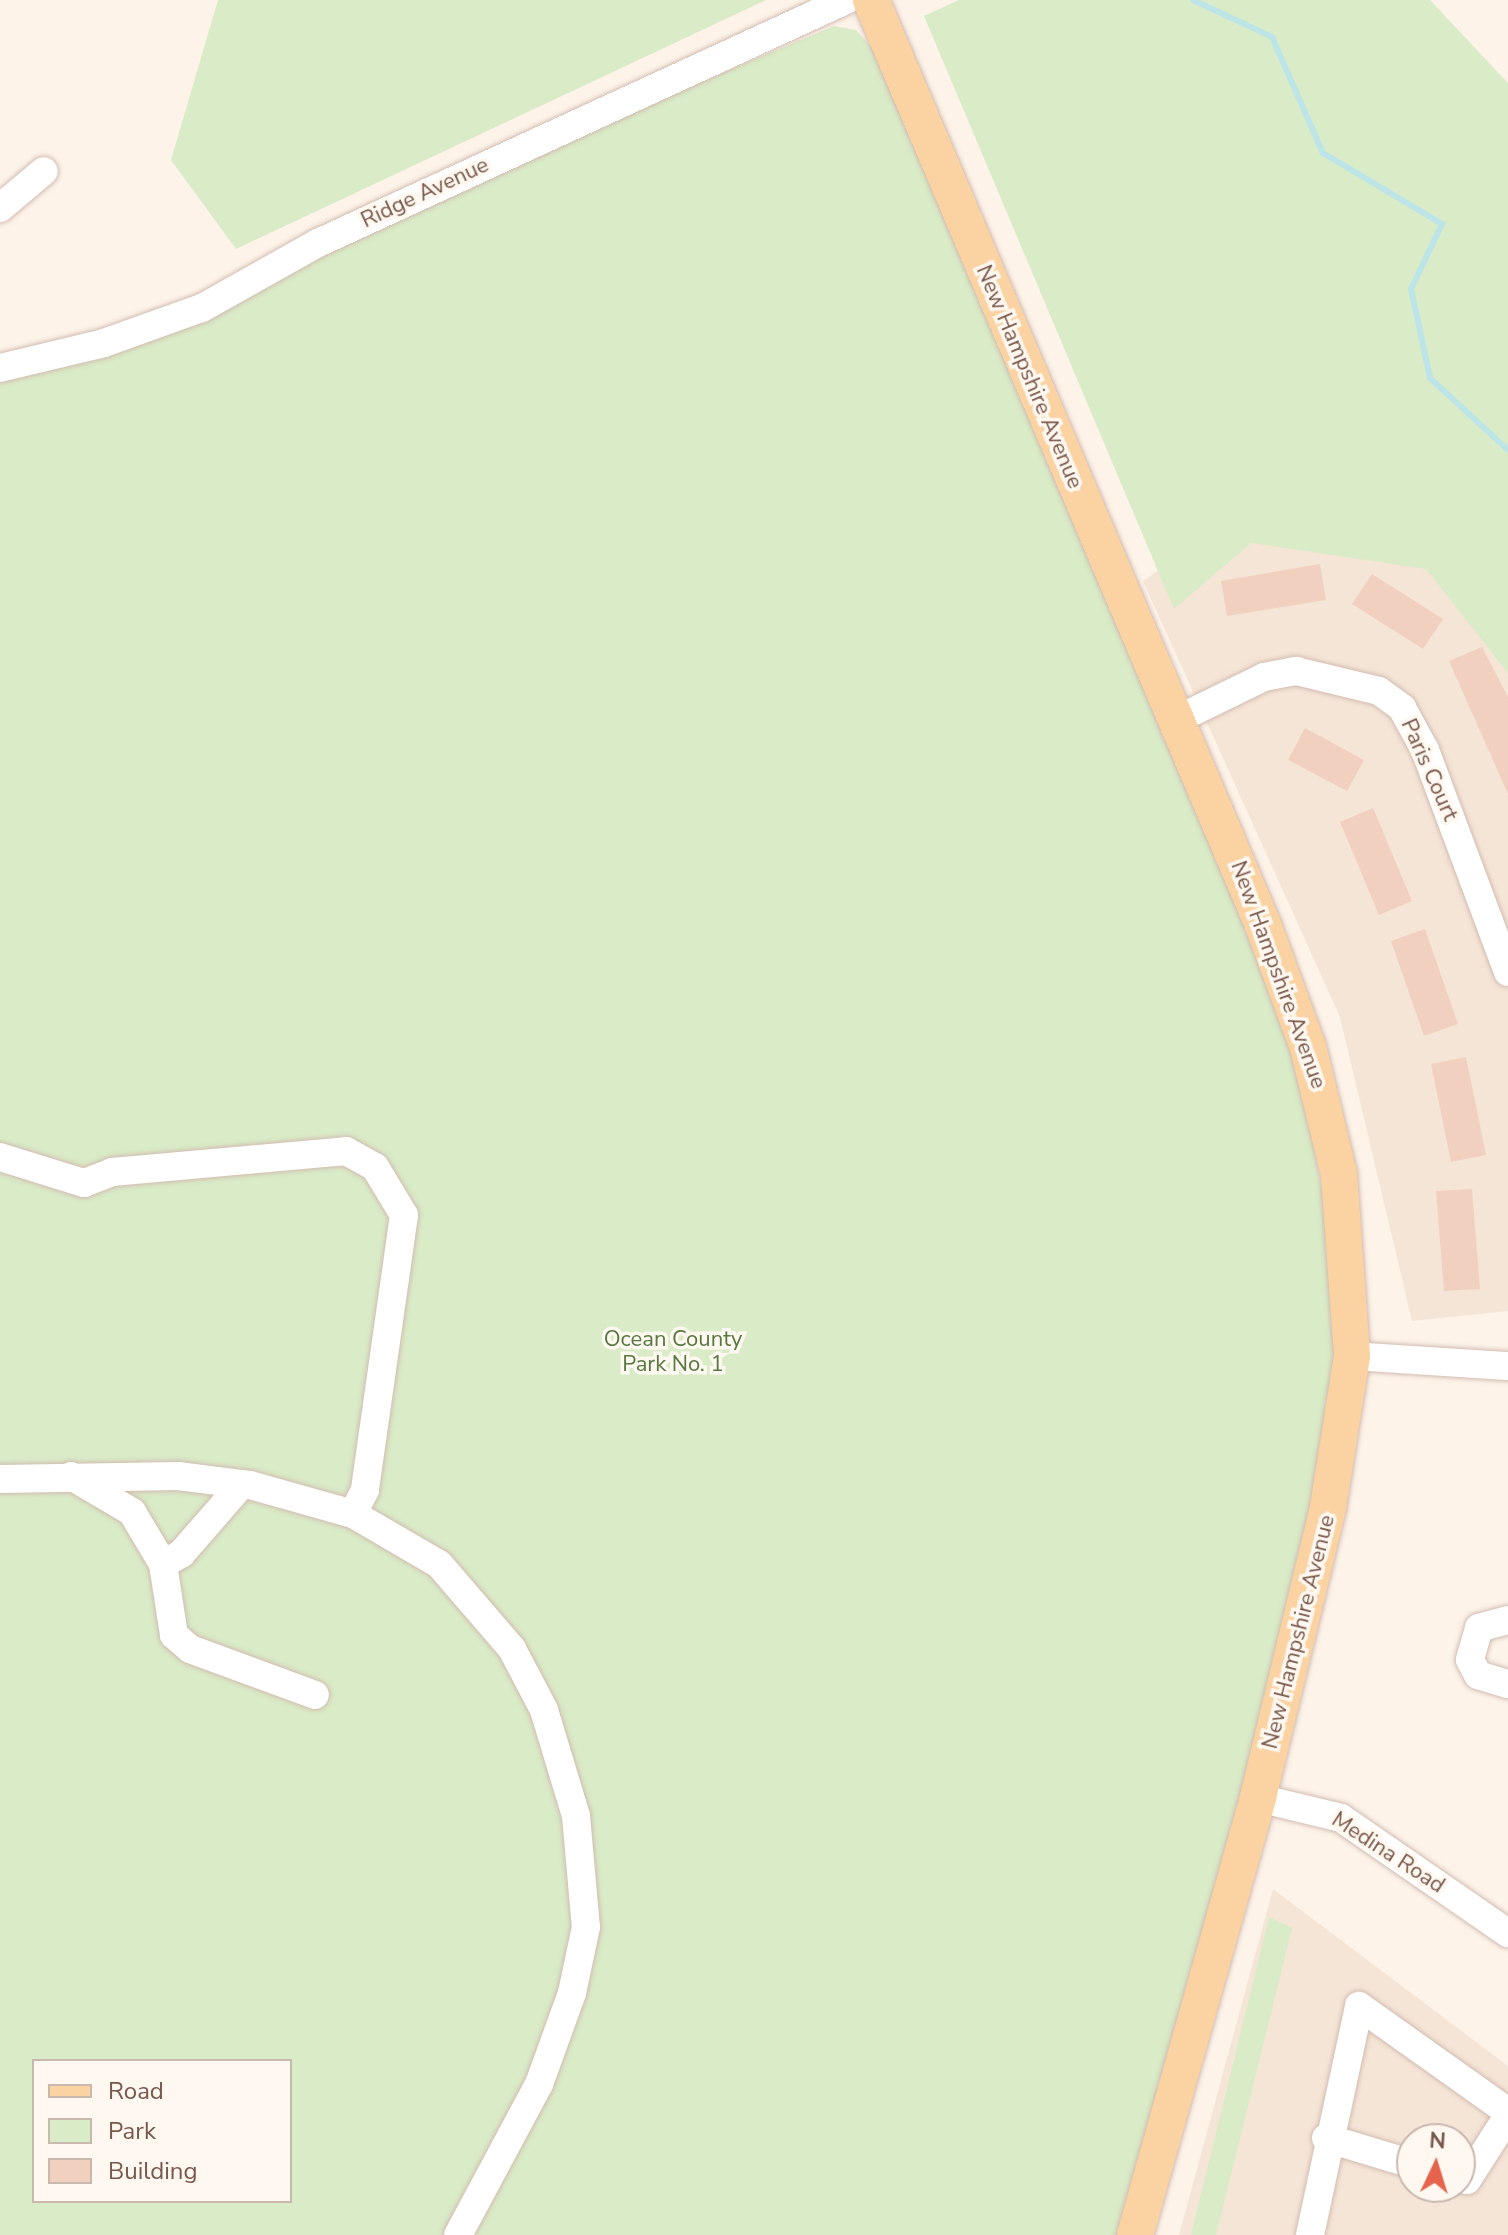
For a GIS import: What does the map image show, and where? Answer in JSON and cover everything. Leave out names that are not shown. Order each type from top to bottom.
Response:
[{"type":"main road","name":"New Hampshire Avenue","points":[[871,0],[1263,925],[1326,1110],[1339,1174],[1352,1356],[1328,1508],[1258,1798],[1135,2235]]},
{"type":"street","name":"Ridge Avenue","points":[[0,368],[104,343],[202,308],[318,243],[846,0]]},
{"type":"street","points":[[0,208],[44,171]]},
{"type":"street","name":"Paris Court","points":[[1176,720],[1264,677],[1296,671],[1379,691],[1402,708],[1425,750],[1508,972]]},
{"type":"street","points":[[0,1157],[84,1183],[112,1172],[346,1151],[375,1167],[404,1215],[365,1490],[353,1514]]},
{"type":"street","points":[[1352,1356],[1508,1366]]},
{"type":"street","points":[[0,1479],[126,1472],[242,1484],[353,1514],[439,1564],[512,1649],[544,1710],[576,1816],[586,1927],[572,1993],[539,2084],[458,2235]]},
{"type":"street","points":[[70,1475],[132,1512],[163,1564],[174,1635],[190,1649],[315,1695]]},
{"type":"street","points":[[163,1564],[181,1554],[242,1484]]},
{"type":"street","points":[[1508,1620],[1479,1628],[1470,1660],[1478,1675],[1508,1684]]},
{"type":"street","name":"Medina Road","points":[[1258,1798],[1341,1818],[1508,1933]]},
{"type":"street","points":[[1310,2235],[1326,2138],[1359,2006],[1508,2114],[1476,2166]]},
{"type":"street","points":[[1326,2138],[1396,2159]]},
{"type":"shaded area","points":[[1401,506],[1508,627],[1508,1311],[1412,1321],[1340,1017],[1143,581],[1241,515]]},
{"type":"shaded area","points":[[1273,1889],[1508,2066],[1508,2235],[1179,2235]]},
{"type":"green space","points":[[218,0],[766,0],[236,249],[171,160]]},
{"type":"green space","points":[[959,0],[1430,0],[1508,83],[1508,673],[1426,569],[1251,543],[1174,609],[924,16]]},
{"type":"green space","name":"Ocean County Park No. 1","points":[[834,26],[856,30],[872,48],[1296,1049],[1352,1356],[1135,2235],[0,2235],[0,368],[104,343],[318,243]]},
{"type":"green space","points":[[1269,1917],[1292,1928],[1216,2235],[1191,2235]]},
{"type":"building","points":[[1320,564],[1326,600],[1227,616],[1221,581]]},
{"type":"building","points":[[1372,574],[1443,619],[1423,649],[1352,604]]},
{"type":"building","points":[[1482,647],[1508,697],[1508,794],[1449,661]]},
{"type":"building","points":[[1305,728],[1364,760],[1347,791],[1288,760]]},
{"type":"building","points":[[1373,808],[1412,901],[1379,915],[1340,822]]},
{"type":"building","points":[[1425,929],[1458,1024],[1424,1036],[1391,941]]},
{"type":"building","points":[[1466,1057],[1486,1155],[1451,1162],[1431,1064]]},
{"type":"building","points":[[1472,1189],[1480,1289],[1444,1291],[1436,1191]]},
{"type":"waterway","points":[[1193,0],[1272,37],[1323,153],[1442,224],[1411,289],[1430,378],[1508,450]]}]
